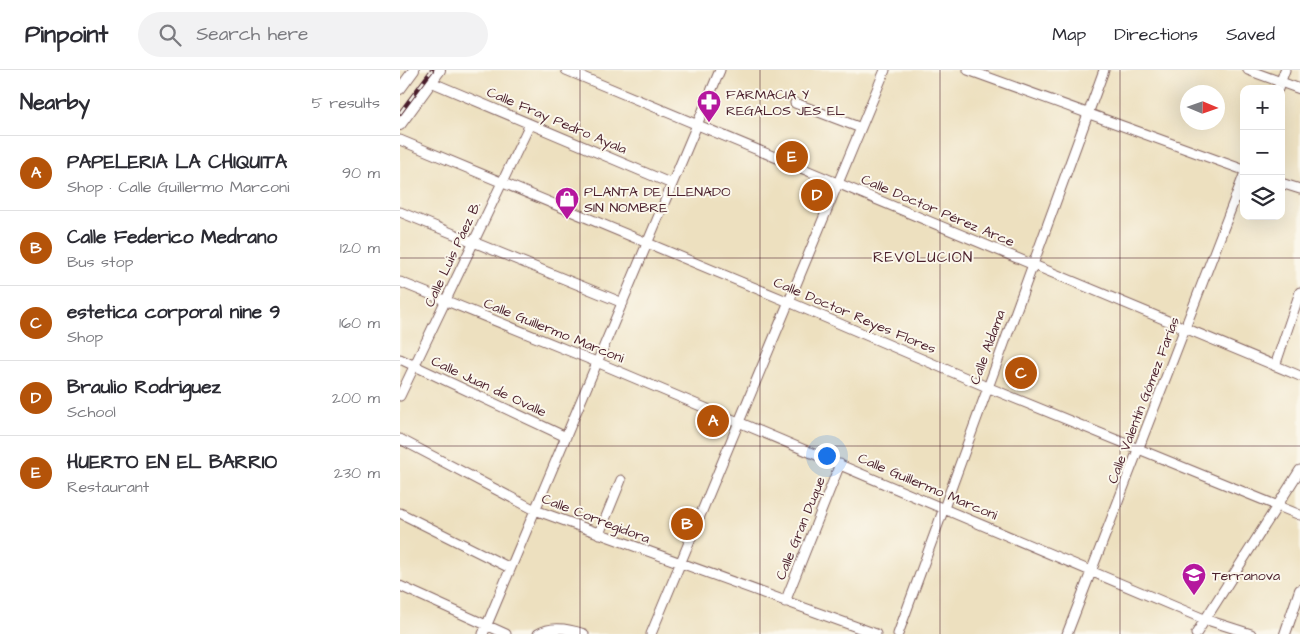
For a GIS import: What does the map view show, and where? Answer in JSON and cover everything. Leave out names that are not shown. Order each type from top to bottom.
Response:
[{"type":"main road","points":[[400,90],[414,70]]},
{"type":"main road","points":[[400,126],[440,70]]},
{"type":"main road","points":[[1285,634],[1300,590]]},
{"type":"street","name":"Calle Doctor Pérez Arce","points":[[566,70],[1300,376]]},
{"type":"street","points":[[485,630],[599,363],[696,124],[720,70]]},
{"type":"street","points":[[651,634],[885,70]]},
{"type":"street","points":[[968,70],[1240,169]]},
{"type":"street","name":"Calle Aldama","points":[[898,634],[1104,70]]},
{"type":"street","points":[[1248,70],[1279,85],[1285,70]]},
{"type":"street","name":"Calle Fray Pedro Ayala","points":[[431,82],[672,184]]},
{"type":"street","points":[[1285,86],[1300,89]]},
{"type":"street","points":[[795,103],[860,128]]},
{"type":"street","name":"Calle Luis Páez B.","points":[[400,396],[530,124]]},
{"type":"street","name":"Calle Doctor Reyes Flores","points":[[400,140],[789,302],[987,387],[1300,515]]},
{"type":"street","points":[[1285,184],[1300,189]]},
{"type":"street","name":"Calle Valentín Gómez Farías","points":[[1067,634],[1240,185]]},
{"type":"street","points":[[400,212],[623,303]]},
{"type":"street","name":"Calle Guillermo Marconi","points":[[400,282],[943,507],[1204,619],[1251,634]]},
{"type":"street","points":[[1274,366],[1300,292]]},
{"type":"street","name":"Calle Juan de Ovalle","points":[[400,359],[566,437]]},
{"type":"street","name":"Calle Corregidora","points":[[400,439],[535,510],[876,634]]},
{"type":"street","name":"Calle Gran Duque","points":[[785,602],[840,464]]},
{"type":"street","points":[[1196,634],[1300,470]]},
{"type":"street","points":[[599,534],[621,480]]},
{"type":"street","points":[[400,513],[510,568]]},
{"type":"street","points":[[400,586],[485,630],[506,634]]},
{"type":"street","points":[[538,634],[551,629],[566,629],[584,634]]},
{"type":"railway","points":[[400,113],[432,70]]},
{"type":"place","name":"FARMACIA Y REGALOS JES EL","points":[[709,123]]},
{"type":"place","name":"HUERTO EN EL BARRIO","points":[[792,157]]},
{"type":"place","name":"Braulio Rodriguez","points":[[817,195]]},
{"type":"place","name":"PLANTA DE LLENADO SIN NOMBRE","points":[[567,220]]},
{"type":"place","name":"estetica corporal nine 9","points":[[1021,373]]},
{"type":"place","name":"PAPELERIA LA CHIQUITA","points":[[713,421]]},
{"type":"place","name":"Calle Federico Medrano","points":[[687,524]]},
{"type":"place","name":"Terranova","points":[[1194,596]]},
{"type":"district","name":"REVOLUCION","points":[[923,257]]}]
